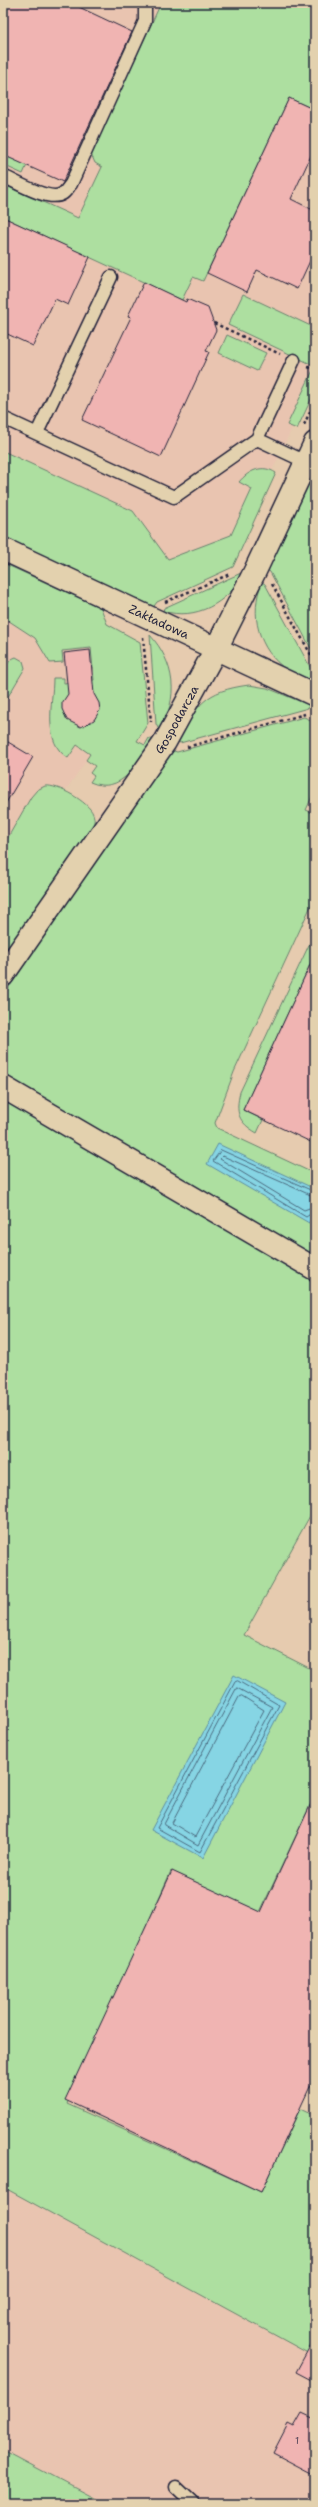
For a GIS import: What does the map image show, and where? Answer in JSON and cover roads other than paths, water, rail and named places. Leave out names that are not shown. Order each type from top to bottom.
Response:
[{"type":"street","name":"Gospodarcza","points":[[3,975],[165,742],[216,649],[255,571],[310,452]]},
{"type":"street","name":"Zakładowa","points":[[3,549],[315,695]]},
{"type":"street","points":[[3,1087],[315,1269]]},
{"type":"lane","points":[[3,176],[43,194],[54,197],[63,194],[71,184],[145,20],[145,3]]},
{"type":"lane","points":[[37,433],[110,277]]},
{"type":"lane","points":[[3,418],[174,497],[257,439],[294,360]]},
{"type":"lane","points":[[257,439],[310,452]]},
{"type":"lane","points":[[176,2487],[194,2504]]},
{"type":"water","points":[[218,1144],[315,1189],[315,1212],[309,1223],[207,1164]]},
{"type":"water","points":[[234,1675],[285,1702],[203,1858],[151,1830]]}]
